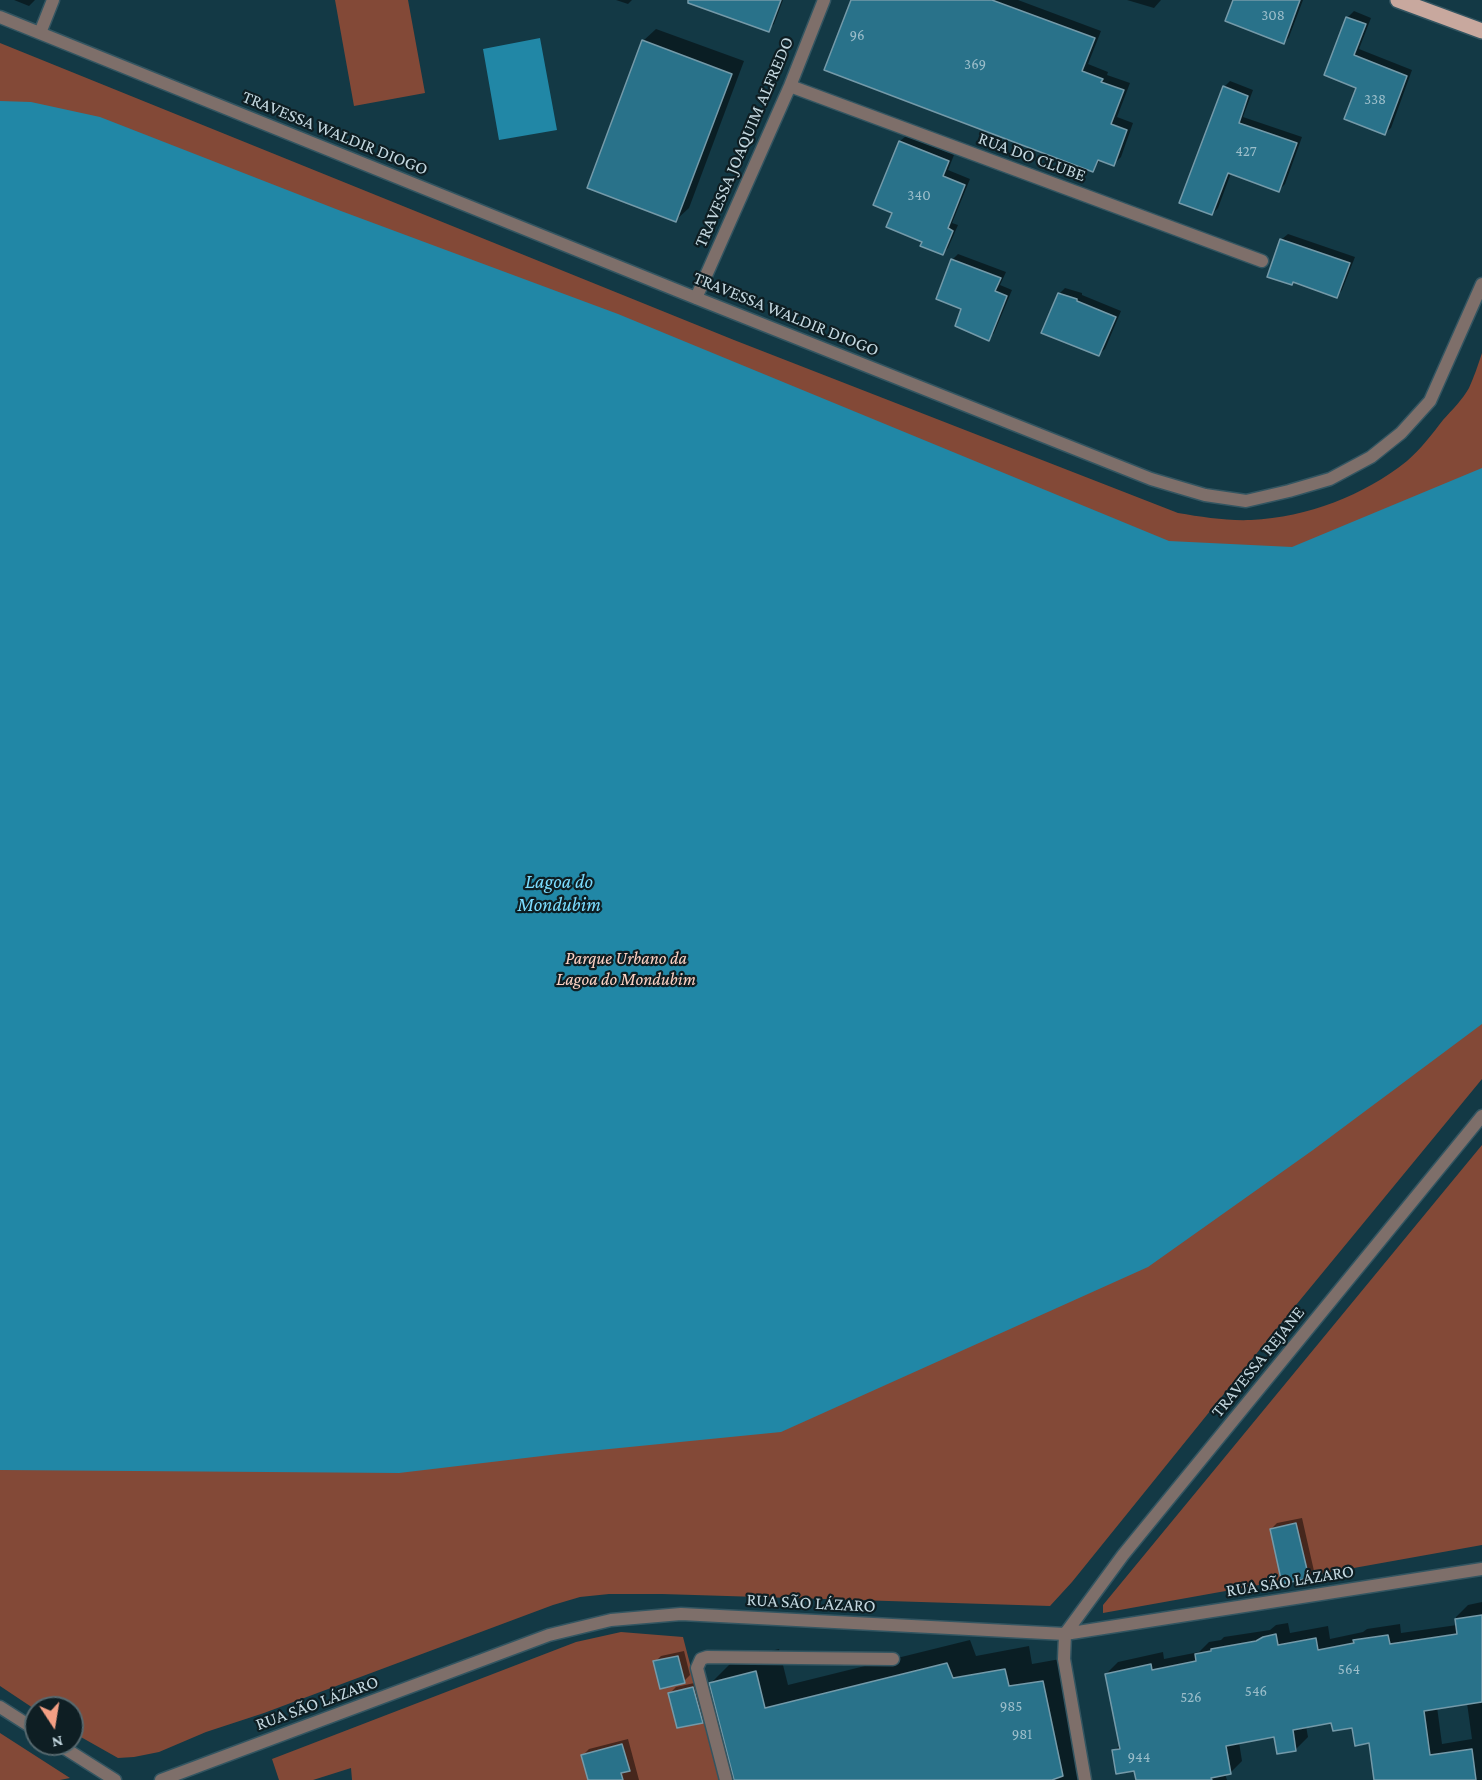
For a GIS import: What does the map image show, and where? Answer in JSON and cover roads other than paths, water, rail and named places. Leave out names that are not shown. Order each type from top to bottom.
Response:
[{"type":"main road","points":[[1398,0],[1482,31]]},
{"type":"street","points":[[40,33],[53,0]]},
{"type":"street","name":"TRAVESSA JOAQUIM ALFREDO","points":[[696,298],[790,86],[824,0]]},
{"type":"street","name":"TRAVESSA WALDIR DIOGO","points":[[0,17],[1151,479],[1205,495],[1246,501],[1330,479],[1371,458],[1401,433],[1430,401],[1482,284]]},
{"type":"street","name":"RUA DO CLUBE","points":[[790,86],[1262,261]]},
{"type":"street","name":"TRAVESSA REJANE","points":[[1065,1634],[1123,1555],[1482,1116]]},
{"type":"street","name":"RUA SÃO LÁZARO","points":[[161,1780],[549,1635],[611,1620],[681,1614],[1065,1634],[1482,1569]]},
{"type":"street","points":[[1065,1634],[1064,1659],[1085,1780]]},
{"type":"street","points":[[726,1780],[697,1668],[701,1659],[707,1657],[893,1659]]},
{"type":"street","points":[[0,1707],[24,1722]]},
{"type":"street","points":[[77,1756],[115,1780]]},
{"type":"water","points":[[540,38],[557,130],[499,140],[483,49]]},
{"type":"water","name":"Lagoa do Mondubim","points":[[0,101],[31,102],[100,117],[341,211],[618,314],[1169,541],[1292,547],[1482,468],[1482,1024],[1313,1150],[1148,1267],[781,1432],[559,1454],[399,1473],[0,1470]]},
{"type":"park label","name":"Parque Urbano da Lagoa do Mondubim","points":[[626,968]]}]
